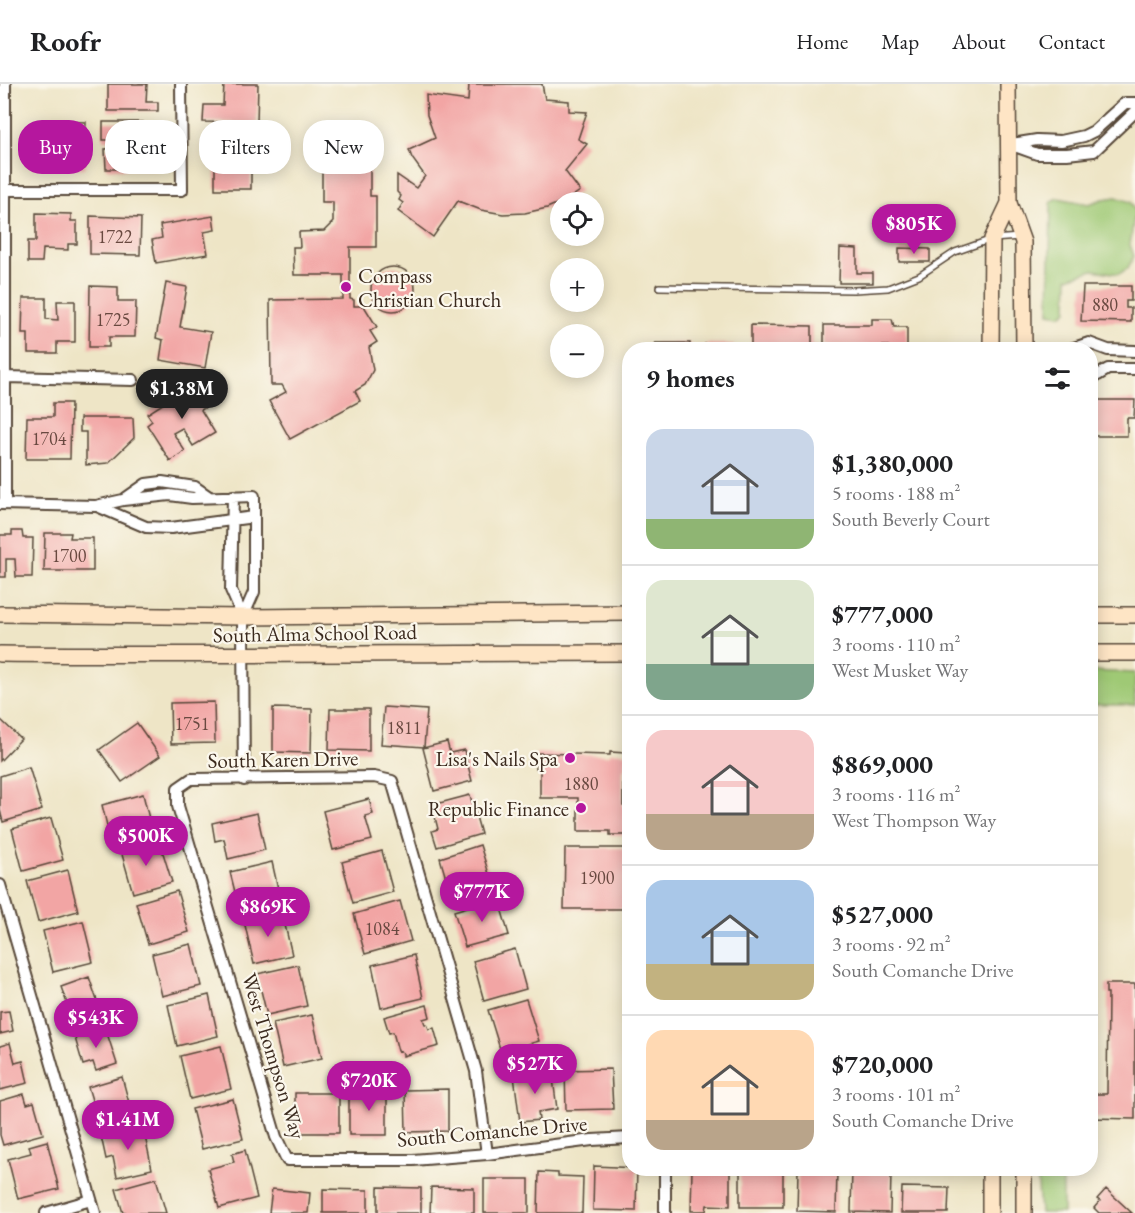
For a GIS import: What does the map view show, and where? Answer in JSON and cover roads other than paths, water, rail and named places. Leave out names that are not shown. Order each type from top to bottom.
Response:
[{"type":"main road","points":[[1008,84],[1009,203],[1023,242],[1024,342]]},
{"type":"main road","points":[[991,342],[992,239],[1009,203]]},
{"type":"main road","name":"South Alma School Road","points":[[0,615],[243,617],[605,608],[622,612]]},
{"type":"main road","points":[[1098,615],[1135,615]]},
{"type":"main road","name":"South Alma School Road","points":[[0,654],[245,656],[490,652],[622,653]]},
{"type":"main road","points":[[1098,653],[1135,653]]},
{"type":"main road","points":[[990,1176],[990,1213]]},
{"type":"main road","points":[[1024,1176],[1024,1213]]},
{"type":"street","points":[[6,84],[3,110],[5,190],[2,296],[6,378],[3,504],[96,506],[123,500],[170,495],[192,498],[254,495],[254,592],[243,617]]},
{"type":"street","points":[[5,190],[182,190],[181,84]]},
{"type":"street","points":[[1009,144],[1078,138],[1094,131],[1125,103],[1135,102]]},
{"type":"street","points":[[1009,144],[1037,154],[1094,151],[1135,112]]},
{"type":"street","points":[[1078,138],[1083,153]]},
{"type":"street","points":[[1098,346],[1108,350],[1135,351]]},
{"type":"street","points":[[1108,350],[1108,369]]},
{"type":"street","points":[[1098,375],[1108,369],[1135,369]]},
{"type":"street","points":[[6,378],[133,380]]},
{"type":"street","points":[[233,495],[231,590],[243,617],[245,656],[244,780]]},
{"type":"street","points":[[96,506],[146,527],[171,528],[254,517]]},
{"type":"street","name":"South Karen Drive","points":[[178,788],[191,779],[374,777],[392,782],[476,1071],[487,1154]]},
{"type":"street","name":"West Thompson Way","points":[[178,788],[178,806],[276,1137],[286,1160]]},
{"type":"street","points":[[0,885],[95,1213]]},
{"type":"street","name":"South Comanche Drive","points":[[286,1160],[413,1160],[622,1139]]},
{"type":"street","points":[[664,1213],[665,1176]]},
{"type":"street","points":[[46,1213],[91,1200]]},
{"type":"lane","points":[[659,287],[854,290],[888,288],[919,276],[955,252],[992,239],[1021,237]]},
{"type":"place","name":"Compass Christian Church","points":[[346,287]]},
{"type":"place","name":"Lisa's Nails Spa","points":[[570,758]]},
{"type":"place","name":"Republic Finance","points":[[581,808]]}]
